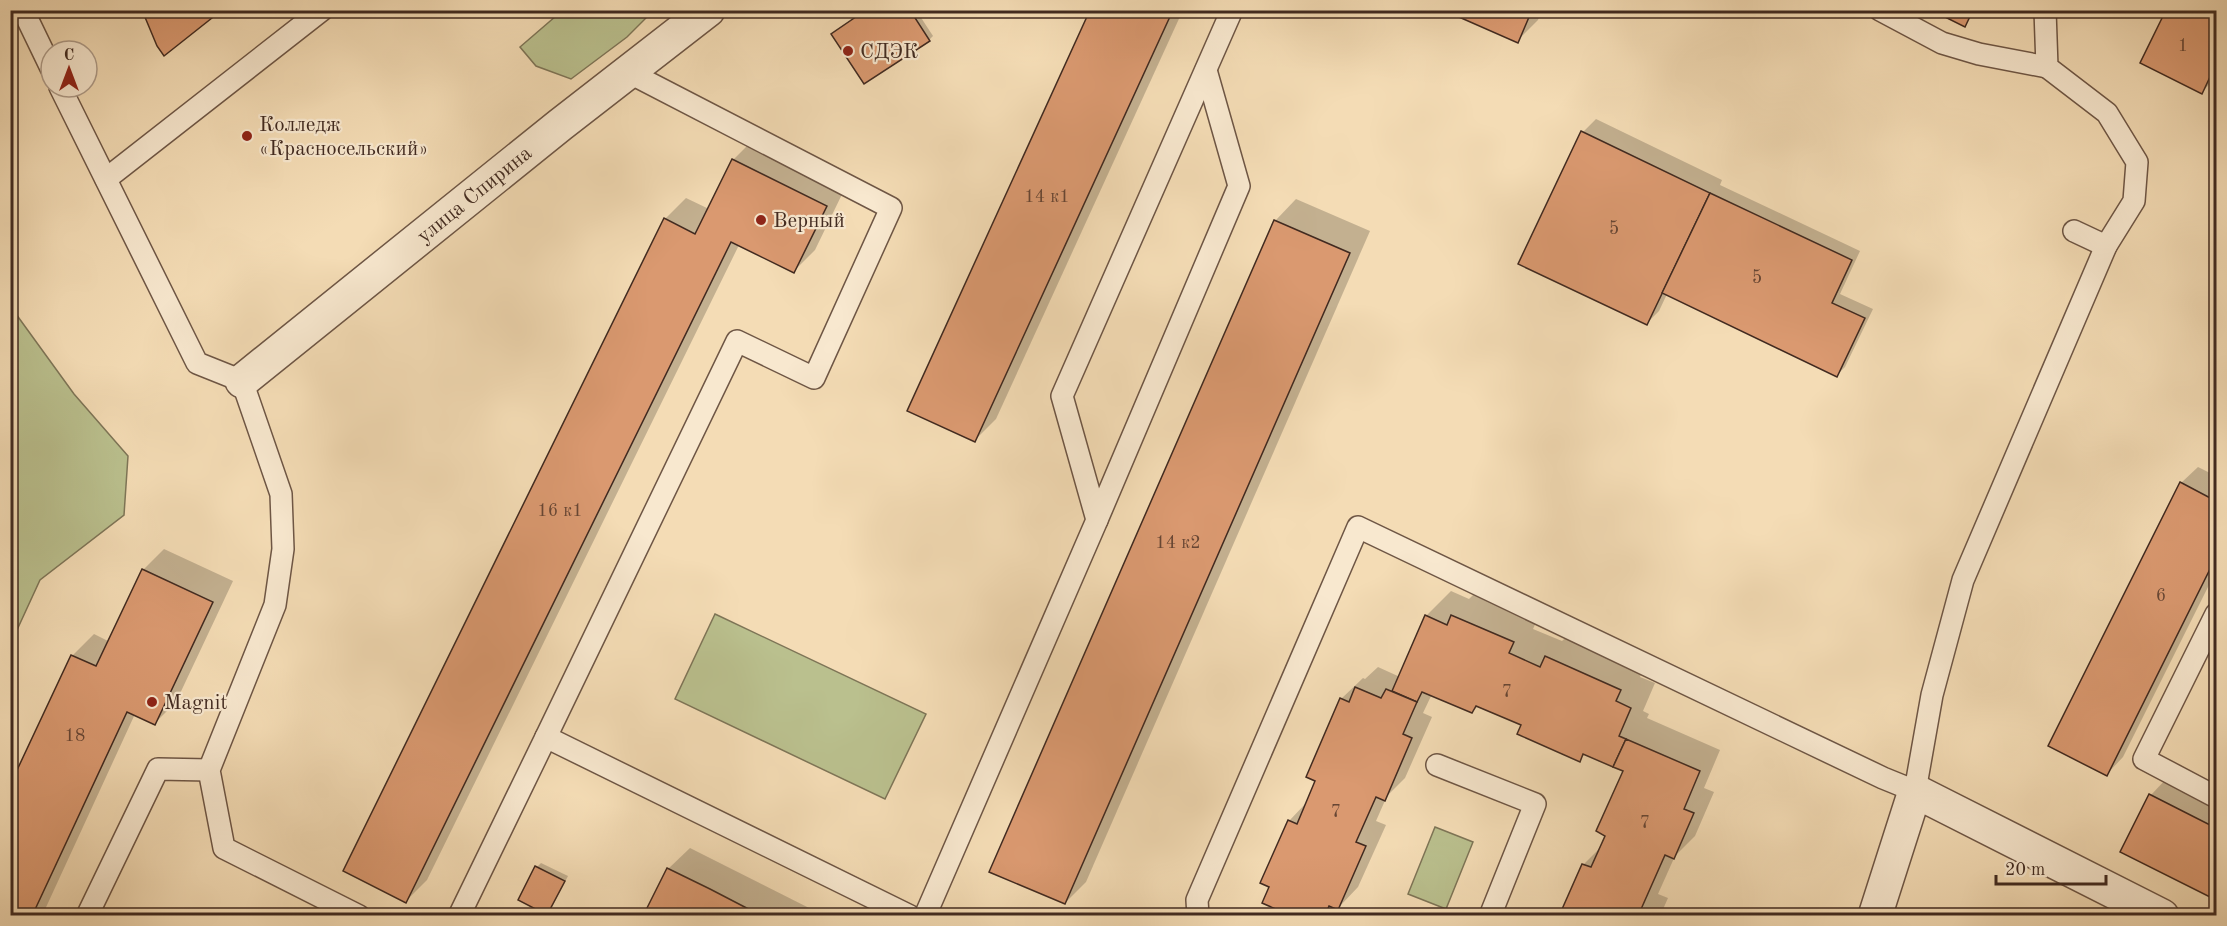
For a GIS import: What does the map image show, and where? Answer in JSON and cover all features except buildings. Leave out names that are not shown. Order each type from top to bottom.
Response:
[{"type":"street","name":"улица Спирина","points":[[242,381],[708,10]]},
{"type":"street","points":[[1875,915],[1914,791],[2162,915]]},
{"type":"lane","points":[[106,179],[322,10]]},
{"type":"lane","points":[[1097,520],[1062,396],[1232,10]]},
{"type":"lane","points":[[1198,915],[1197,900],[1358,527],[1914,791],[1932,695],[1963,580],[2106,246],[2134,201],[2137,162],[2107,113],[2048,67],[1979,54],[1942,43],[1880,10]]},
{"type":"lane","points":[[2044,10],[2048,67]]},
{"type":"lane","points":[[19,15],[39,48]]},
{"type":"lane","points":[[925,915],[1239,186],[1206,70]]},
{"type":"lane","points":[[459,915],[736,341],[814,378],[891,208],[628,72]]},
{"type":"lane","points":[[66,99],[196,363],[242,381],[281,494],[283,549],[274,605],[209,770],[224,848],[359,915]]},
{"type":"lane","points":[[2074,231],[2106,246]]},
{"type":"lane","points":[[2217,614],[2144,759],[2217,797]]},
{"type":"lane","points":[[546,737],[910,915]]},
{"type":"lane","points":[[1437,765],[1535,804],[1490,915]]},
{"type":"lane","points":[[87,915],[158,770],[209,770]]},
{"type":"green space","points":[[563,10],[653,11],[627,37],[571,79],[536,66],[520,47]]},
{"type":"green space","points":[[16,314],[74,394],[128,456],[124,515],[40,580],[11,643],[10,315]]},
{"type":"green space","points":[[715,614],[926,714],[885,799],[675,699]]},
{"type":"green space","points":[[1435,827],[1473,842],[1446,909],[1408,894]]},
{"type":"place","name":"СДЭК","points":[[848,51]]},
{"type":"place","name":"Колледж «Красносельский»","points":[[247,136]]},
{"type":"place","name":"Верный","points":[[761,220]]},
{"type":"place","name":"Magnit","points":[[152,702]]}]
